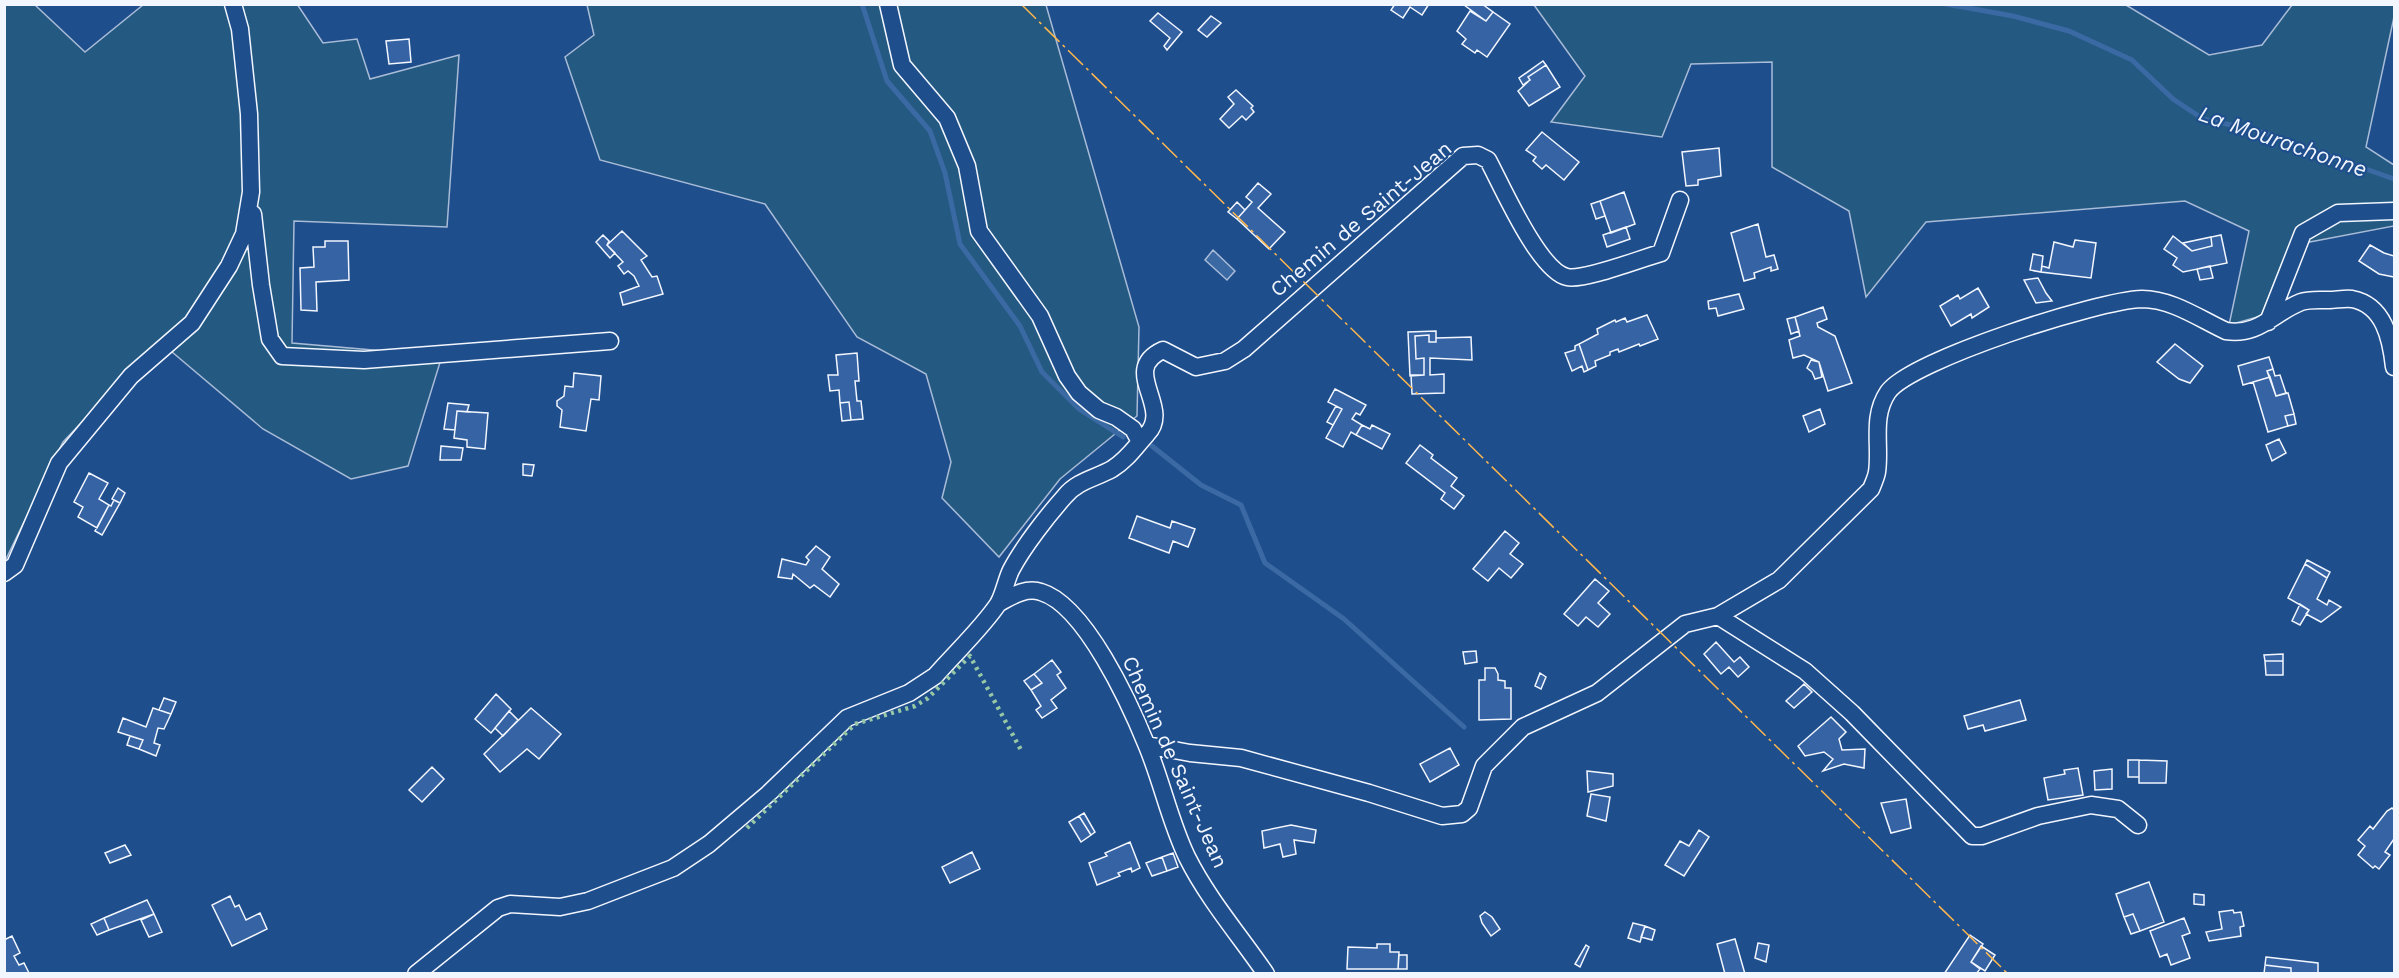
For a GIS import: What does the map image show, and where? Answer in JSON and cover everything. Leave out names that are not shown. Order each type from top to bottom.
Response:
[{"type":"street","points":[[233,4],[240,29],[249,114],[251,192],[261,285],[270,339],[282,356],[364,360],[610,341]]},
{"type":"street","points":[[888,4],[902,64],[947,118],[967,166],[979,231],[1040,316],[1073,385],[1099,410],[1116,417],[1133,429],[1139,440]]},
{"type":"street","name":"Chemin de Saint-Jean","points":[[999,603],[1011,569],[1066,494],[1078,484],[1112,468],[1133,452],[1139,440],[1149,432],[1154,418],[1154,406],[1146,383],[1145,366],[1152,355],[1163,350],[1196,367],[1225,361],[1244,349],[1462,156],[1478,155],[1488,160],[1536,250],[1549,266],[1566,277],[1582,276],[1661,253],[1680,200]]},
{"type":"street","points":[[4,573],[15,565],[59,463],[131,376],[192,322],[230,266],[244,234],[251,192]]},
{"type":"street","points":[[2268,322],[2303,233],[2338,213],[2394,211]]},
{"type":"street","points":[[1147,745],[1190,753],[1241,758],[1369,793],[1442,816],[1462,814],[1469,808],[1484,766],[1523,727],[1597,693],[1685,624],[1718,616],[1779,580],[1871,489],[1877,474],[1876,433],[1882,404],[1887,394],[1896,383],[1953,354],[2019,329],[2121,302],[2142,299],[2163,301],[2226,331],[2246,332],[2303,301],[2352,299],[2376,310],[2386,328],[2394,359]]},
{"type":"street","name":"Chemin de Saint-Jean","points":[[999,603],[1020,591],[1040,591],[1058,600],[1071,612],[1106,661],[1147,745],[1187,857],[1217,905],[1266,974]]},
{"type":"street","points":[[416,974],[498,908],[513,904],[560,907],[588,901],[673,868],[692,857],[768,794],[847,718],[909,693],[935,676],[999,603]]},
{"type":"street","points":[[1718,616],[1805,671],[1852,714],[1972,836],[1982,836],[2038,816],[2091,805],[2118,809],[2138,825]]},
{"type":"shaded area","points":[[297,4],[323,43],[357,39],[370,79],[459,55],[447,227],[294,221],[292,343],[442,356],[408,466],[351,479],[263,429],[159,341],[63,442],[5,561],[5,5],[35,5],[85,52],[143,5]]},
{"type":"shaded area","points":[[587,5],[1046,5],[1139,327],[1137,416],[1060,479],[999,557],[942,498],[951,462],[926,374],[857,337],[765,204],[600,160],[565,57],[594,35]]},
{"type":"shaded area","points":[[1534,5],[2126,5],[2209,55],[2262,45],[2292,5],[2394,5],[2394,17],[2366,147],[2394,165],[2394,226],[2289,246],[2261,316],[2229,325],[2249,231],[2185,201],[1926,222],[1866,297],[1849,211],[1772,167],[1772,62],[1691,64],[1662,137],[1551,122],[1585,76]]},
{"type":"shaded area","points":[[1213,250],[1235,271],[1227,280],[1205,260]]},
{"type":"building","points":[[1395,4],[1429,4],[1422,15],[1410,7],[1403,18],[1391,10]]},
{"type":"building","points":[[1482,4],[1493,12],[1486,21],[1464,5]]},
{"type":"building","points":[[1470,11],[1486,21],[1493,12],[1510,24],[1487,57],[1477,50],[1475,53],[1462,44],[1466,39],[1457,31]]},
{"type":"building","points":[[1158,13],[1182,32],[1167,50],[1164,46],[1170,38],[1150,21]]},
{"type":"building","points":[[1211,16],[1221,23],[1207,37],[1198,30]]},
{"type":"building","points":[[409,39],[411,62],[389,64],[386,41]]},
{"type":"building","points":[[1543,61],[1546,65],[1528,77],[1530,80],[1523,85],[1519,78]]},
{"type":"building","points":[[1546,65],[1560,87],[1529,106],[1518,91],[1530,80],[1528,77]]},
{"type":"building","points":[[1236,90],[1253,106],[1251,108],[1254,112],[1246,120],[1242,116],[1229,128],[1220,119],[1234,104],[1228,97]]},
{"type":"building","points":[[1542,132],[1579,162],[1564,180],[1546,165],[1542,169],[1533,161],[1536,157],[1526,150]]},
{"type":"building","points":[[1719,148],[1721,176],[1698,180],[1698,185],[1686,186],[1682,152]]},
{"type":"building","points":[[1258,183],[1271,194],[1258,208],[1285,232],[1269,249],[1237,219],[1252,202],[1246,197]]},
{"type":"building","points":[[1624,192],[1635,224],[1611,233],[1600,201]]},
{"type":"building","points":[[1600,201],[1605,216],[1596,219],[1591,204]]},
{"type":"building","points":[[1237,202],[1245,210],[1237,219],[1228,212]]},
{"type":"building","points":[[1758,224],[1766,257],[1774,255],[1778,269],[1771,271],[1771,267],[1754,273],[1755,278],[1744,281],[1731,233]]},
{"type":"building","points":[[1626,227],[1630,239],[1607,247],[1603,235]]},
{"type":"building","points":[[622,231],[647,256],[641,260],[652,277],[657,276],[663,294],[623,305],[620,293],[639,286],[634,276],[628,271],[624,274],[618,266],[623,262],[607,245]]},
{"type":"building","points":[[603,235],[609,241],[607,245],[615,253],[610,258],[596,242]]},
{"type":"building","points":[[2221,235],[2227,263],[2183,272],[2173,265],[2177,258],[2164,249],[2173,236],[2192,251],[2212,246],[2211,237]]},
{"type":"building","points":[[2211,237],[2212,246],[2192,251],[2183,243]]},
{"type":"building","points":[[2075,240],[2096,243],[2091,278],[2041,272],[2042,266],[2049,268],[2054,242],[2073,247]]},
{"type":"building","points":[[325,241],[348,241],[349,280],[316,282],[317,311],[301,310],[300,268],[314,267],[313,247],[325,247]]},
{"type":"building","points":[[2370,245],[2394,256],[2394,277],[2379,274],[2359,261]]},
{"type":"building","points":[[2033,254],[2043,256],[2041,272],[2030,270]]},
{"type":"building","points":[[2210,266],[2213,278],[2200,280],[2197,269]]},
{"type":"building","points":[[2038,278],[2052,301],[2036,303],[2024,280]]},
{"type":"building","points":[[1978,288],[1989,307],[1972,318],[1971,314],[1951,326],[1940,306],[1958,295],[1960,299]]},
{"type":"building","points":[[1739,294],[1744,309],[1718,316],[1716,308],[1709,309],[1708,301]]},
{"type":"building","points":[[1823,307],[1827,319],[1817,323],[1818,327],[1835,336],[1852,383],[1828,391],[1819,362],[1804,355],[1793,358],[1789,340],[1800,336],[1795,317]]},
{"type":"building","points":[[1647,315],[1658,339],[1619,352],[1618,349],[1610,352],[1610,355],[1595,361],[1596,366],[1588,370],[1579,344],[1598,334],[1597,329],[1615,320],[1616,322],[1625,318],[1627,322]]},
{"type":"building","points":[[1795,317],[1799,331],[1791,334],[1787,319]]},
{"type":"building","points":[[1436,331],[1436,342],[1429,342],[1429,335],[1415,336],[1416,359],[1424,358],[1424,375],[1410,376],[1408,332]]},
{"type":"building","points":[[1429,335],[1429,342],[1436,342],[1436,338],[1471,337],[1472,360],[1430,358],[1430,375],[1444,374],[1444,393],[1412,394],[1411,375],[1424,375],[1424,358],[1416,359],[1415,336]]},
{"type":"building","points":[[1579,344],[1588,370],[1584,372],[1582,366],[1572,371],[1565,353],[1575,350],[1575,346]]},
{"type":"building","points":[[2175,344],[2203,366],[2190,383],[2179,379],[2157,362]]},
{"type":"building","points":[[857,353],[859,381],[855,381],[857,401],[861,401],[863,419],[851,420],[849,402],[840,403],[839,390],[830,391],[828,375],[838,375],[836,355]]},
{"type":"building","points":[[2269,357],[2273,369],[2267,371],[2270,377],[2243,385],[2238,366]]},
{"type":"building","points":[[1811,360],[1819,362],[1822,377],[1815,379],[1807,368]]},
{"type":"building","points":[[2273,369],[2275,376],[2280,375],[2286,393],[2276,396],[2267,371]]},
{"type":"building","points":[[574,373],[601,376],[599,400],[591,399],[586,431],[560,427],[562,410],[557,406],[557,401],[564,396],[565,386],[573,387]]},
{"type":"building","points":[[2270,377],[2276,396],[2288,393],[2294,414],[2285,416],[2288,426],[2268,432],[2253,382]]},
{"type":"building","points":[[1335,389],[1366,405],[1360,415],[1356,413],[1352,419],[1362,425],[1356,435],[1351,432],[1343,447],[1326,438],[1342,409],[1328,402]]},
{"type":"building","points":[[849,402],[851,420],[842,421],[840,403]]},
{"type":"building","points":[[448,403],[469,405],[467,412],[457,411],[455,430],[444,429]]},
{"type":"building","points":[[1336,406],[1342,409],[1333,425],[1327,422]]},
{"type":"building","points":[[1820,409],[1825,424],[1809,432],[1803,416]]},
{"type":"building","points":[[457,411],[488,413],[485,449],[467,447],[467,440],[454,438]]},
{"type":"building","points":[[2294,414],[2296,424],[2288,426],[2285,416]]},
{"type":"building","points":[[1362,425],[1370,429],[1372,425],[1390,434],[1382,449],[1356,435]]},
{"type":"building","points":[[2279,439],[2286,453],[2272,461],[2266,445]]},
{"type":"building","points":[[1420,445],[1433,455],[1431,458],[1457,478],[1451,486],[1464,496],[1454,509],[1441,499],[1445,493],[1406,463]]},
{"type":"building","points":[[441,446],[463,448],[461,460],[440,460]]},
{"type":"building","points":[[523,464],[534,465],[532,476],[523,475]]},
{"type":"building","points":[[89,473],[108,483],[99,499],[109,505],[97,528],[78,517],[83,507],[74,502]]},
{"type":"building","points":[[118,488],[125,493],[120,503],[112,499]]},
{"type":"building","points":[[114,500],[120,503],[102,535],[95,531]]},
{"type":"building","points":[[1137,516],[1170,528],[1172,521],[1195,529],[1188,547],[1173,541],[1169,553],[1129,538]]},
{"type":"building","points":[[1505,531],[1519,543],[1510,554],[1523,564],[1511,578],[1499,568],[1488,581],[1473,569]]},
{"type":"building","points":[[816,546],[830,557],[822,569],[839,584],[830,597],[814,585],[810,588],[793,574],[792,579],[778,577],[782,559],[806,565],[809,560],[806,557]]},
{"type":"building","points":[[2307,560],[2330,572],[2327,578],[2305,564]]},
{"type":"building","points":[[2305,564],[2327,578],[2317,599],[2327,605],[2329,600],[2341,607],[2321,622],[2306,614],[2309,610],[2288,598]]},
{"type":"building","points":[[1595,579],[1609,591],[1598,603],[1610,614],[1598,627],[1586,617],[1578,626],[1564,614]]},
{"type":"building","points":[[2300,604],[2309,610],[2300,625],[2292,621]]},
{"type":"building","points":[[1716,642],[1734,662],[1740,657],[1749,667],[1738,677],[1729,667],[1721,674],[1704,654]]},
{"type":"building","points":[[1476,651],[1477,662],[1465,664],[1463,652]]},
{"type":"building","points":[[2283,654],[2283,661],[2265,661],[2264,655]]},
{"type":"building","points":[[1052,660],[1061,672],[1057,675],[1066,688],[1051,700],[1057,708],[1042,718],[1036,710],[1041,706],[1031,690],[1042,683],[1034,674]]},
{"type":"building","points":[[2265,661],[2283,661],[2283,675],[2266,675]]},
{"type":"building","points":[[1485,668],[1495,668],[1498,680],[1505,681],[1505,688],[1511,688],[1511,719],[1479,720],[1479,680],[1485,680]]},
{"type":"building","points":[[1540,673],[1546,677],[1541,689],[1535,686]]},
{"type":"building","points":[[1034,674],[1042,683],[1031,690],[1024,681]]},
{"type":"building","points":[[1804,684],[1812,692],[1794,708],[1786,701]]},
{"type":"building","points":[[496,694],[511,709],[491,733],[475,719]]},
{"type":"building","points":[[164,698],[176,702],[171,714],[159,710]]},
{"type":"building","points":[[2020,700],[2026,720],[1985,731],[1983,725],[1968,729],[1964,716]]},
{"type":"building","points":[[153,708],[171,714],[164,729],[158,728],[154,743],[160,745],[156,756],[139,749],[143,740],[118,732],[123,718],[146,727]]},
{"type":"building","points":[[531,708],[561,734],[539,759],[527,749],[500,772],[484,754]]},
{"type":"building","points":[[509,711],[518,720],[503,736],[495,728]]},
{"type":"building","points":[[1831,717],[1846,732],[1839,739],[1842,750],[1865,749],[1864,768],[1844,764],[1823,771],[1833,759],[1824,752],[1805,756],[1798,746]]},
{"type":"building","points":[[130,736],[143,740],[139,749],[127,745]]},
{"type":"building","points":[[1450,748],[1459,765],[1430,782],[1420,764]]},
{"type":"building","points":[[2128,760],[2139,760],[2139,777],[2128,777]]},
{"type":"building","points":[[2139,760],[2167,761],[2166,783],[2139,783]]},
{"type":"building","points":[[432,767],[444,779],[422,802],[409,790]]},
{"type":"building","points":[[2078,768],[2083,795],[2048,800],[2044,778],[2065,774],[2064,770]]},
{"type":"building","points":[[2112,769],[2112,789],[2095,790],[2094,771]]},
{"type":"building","points":[[1587,771],[1613,774],[1613,786],[1588,792]]},
{"type":"building","points":[[1591,794],[1610,797],[1606,821],[1587,816]]},
{"type":"building","points":[[1906,799],[1911,828],[1891,833],[1881,803]]},
{"type":"building","points":[[2392,808],[2394,810],[2394,839],[2385,852],[2390,855],[2379,869],[2375,866],[2373,868],[2358,855],[2365,846],[2358,840],[2370,826],[2373,829]]},
{"type":"building","points":[[1084,813],[1095,832],[1091,835],[1079,816]]},
{"type":"building","points":[[1079,816],[1091,835],[1081,842],[1069,822]]},
{"type":"building","points":[[1291,825],[1316,830],[1314,843],[1294,840],[1296,854],[1283,857],[1280,844],[1264,848],[1262,831]]},
{"type":"building","points":[[1699,830],[1709,837],[1684,876],[1665,865],[1680,841],[1689,846]]},
{"type":"building","points":[[1130,842],[1140,868],[1132,872],[1131,868],[1118,873],[1120,876],[1097,885],[1089,863],[1107,856],[1105,853]]},
{"type":"building","points":[[125,845],[131,855],[110,863],[105,853]]},
{"type":"building","points":[[972,852],[980,869],[950,883],[942,867]]},
{"type":"building","points":[[1173,853],[1178,867],[1167,871],[1162,857]]},
{"type":"building","points":[[1162,857],[1167,871],[1152,876],[1146,863]]},
{"type":"building","points":[[2149,882],[2164,922],[2140,931],[2133,914],[2124,917],[2116,894]]},
{"type":"building","points":[[2194,894],[2204,895],[2204,905],[2194,904]]},
{"type":"building","points":[[230,896],[235,907],[239,905],[246,920],[260,913],[267,929],[232,946],[212,905]]},
{"type":"building","points":[[147,900],[154,914],[109,930],[104,918]]},
{"type":"building","points":[[2233,910],[2234,913],[2241,912],[2244,926],[2240,927],[2241,936],[2209,941],[2206,932],[2222,929],[2219,912]]},
{"type":"building","points":[[1485,912],[1492,917],[1500,929],[1491,936],[1480,916]]},
{"type":"building","points":[[154,914],[162,932],[149,937],[141,920]]},
{"type":"building","points":[[2133,914],[2140,931],[2131,934],[2124,917]]},
{"type":"building","points":[[104,918],[109,930],[97,935],[91,924]]},
{"type":"building","points":[[2184,918],[2190,933],[2182,936],[2190,958],[2171,965],[2167,954],[2160,957],[2150,931]]},
{"type":"building","points":[[1633,923],[1645,926],[1640,942],[1628,938]]},
{"type":"building","points":[[1645,926],[1655,930],[1652,940],[1641,937]]},
{"type":"building","points":[[1970,935],[1983,944],[1971,962],[1980,969],[1976,974],[1944,974]]},
{"type":"building","points":[[12,936],[20,953],[14,956],[19,965],[24,963],[29,973],[4,974],[4,940]]},
{"type":"building","points":[[1735,939],[1745,974],[1725,974],[1717,944]]},
{"type":"building","points":[[1758,943],[1769,945],[1766,962],[1755,958]]},
{"type":"building","points":[[1377,944],[1390,944],[1390,952],[1399,952],[1398,969],[1347,969],[1348,947],[1377,948]]},
{"type":"building","points":[[1586,945],[1589,947],[1580,967],[1575,964]]},
{"type":"building","points":[[1981,946],[1995,955],[1985,971],[1971,962]]},
{"type":"building","points":[[1399,955],[1407,955],[1407,969],[1398,969]]},
{"type":"building","points":[[2266,957],[2318,963],[2318,974],[2291,974],[2291,968],[2265,965]]},
{"type":"building","points":[[2265,965],[2291,968],[2291,974],[2264,974]]},
{"type":"waterway","points":[[862,4],[887,81],[930,131],[945,173],[960,244],[1020,326],[1042,372],[1079,409],[1123,437]]},
{"type":"waterway","name":"La Mourachonne","points":[[1946,4],[2013,16],[2069,31],[2132,60],[2173,99],[2203,119],[2259,131],[2394,179]]},
{"type":"waterway","points":[[1152,446],[1201,485],[1241,505],[1265,563],[1344,619],[1464,727]]},
{"type":"hedge","points":[[747,828],[855,724],[915,706],[928,698],[970,656],[1021,750]]},
{"type":"power","points":[[1021,4],[2008,974]]}]
